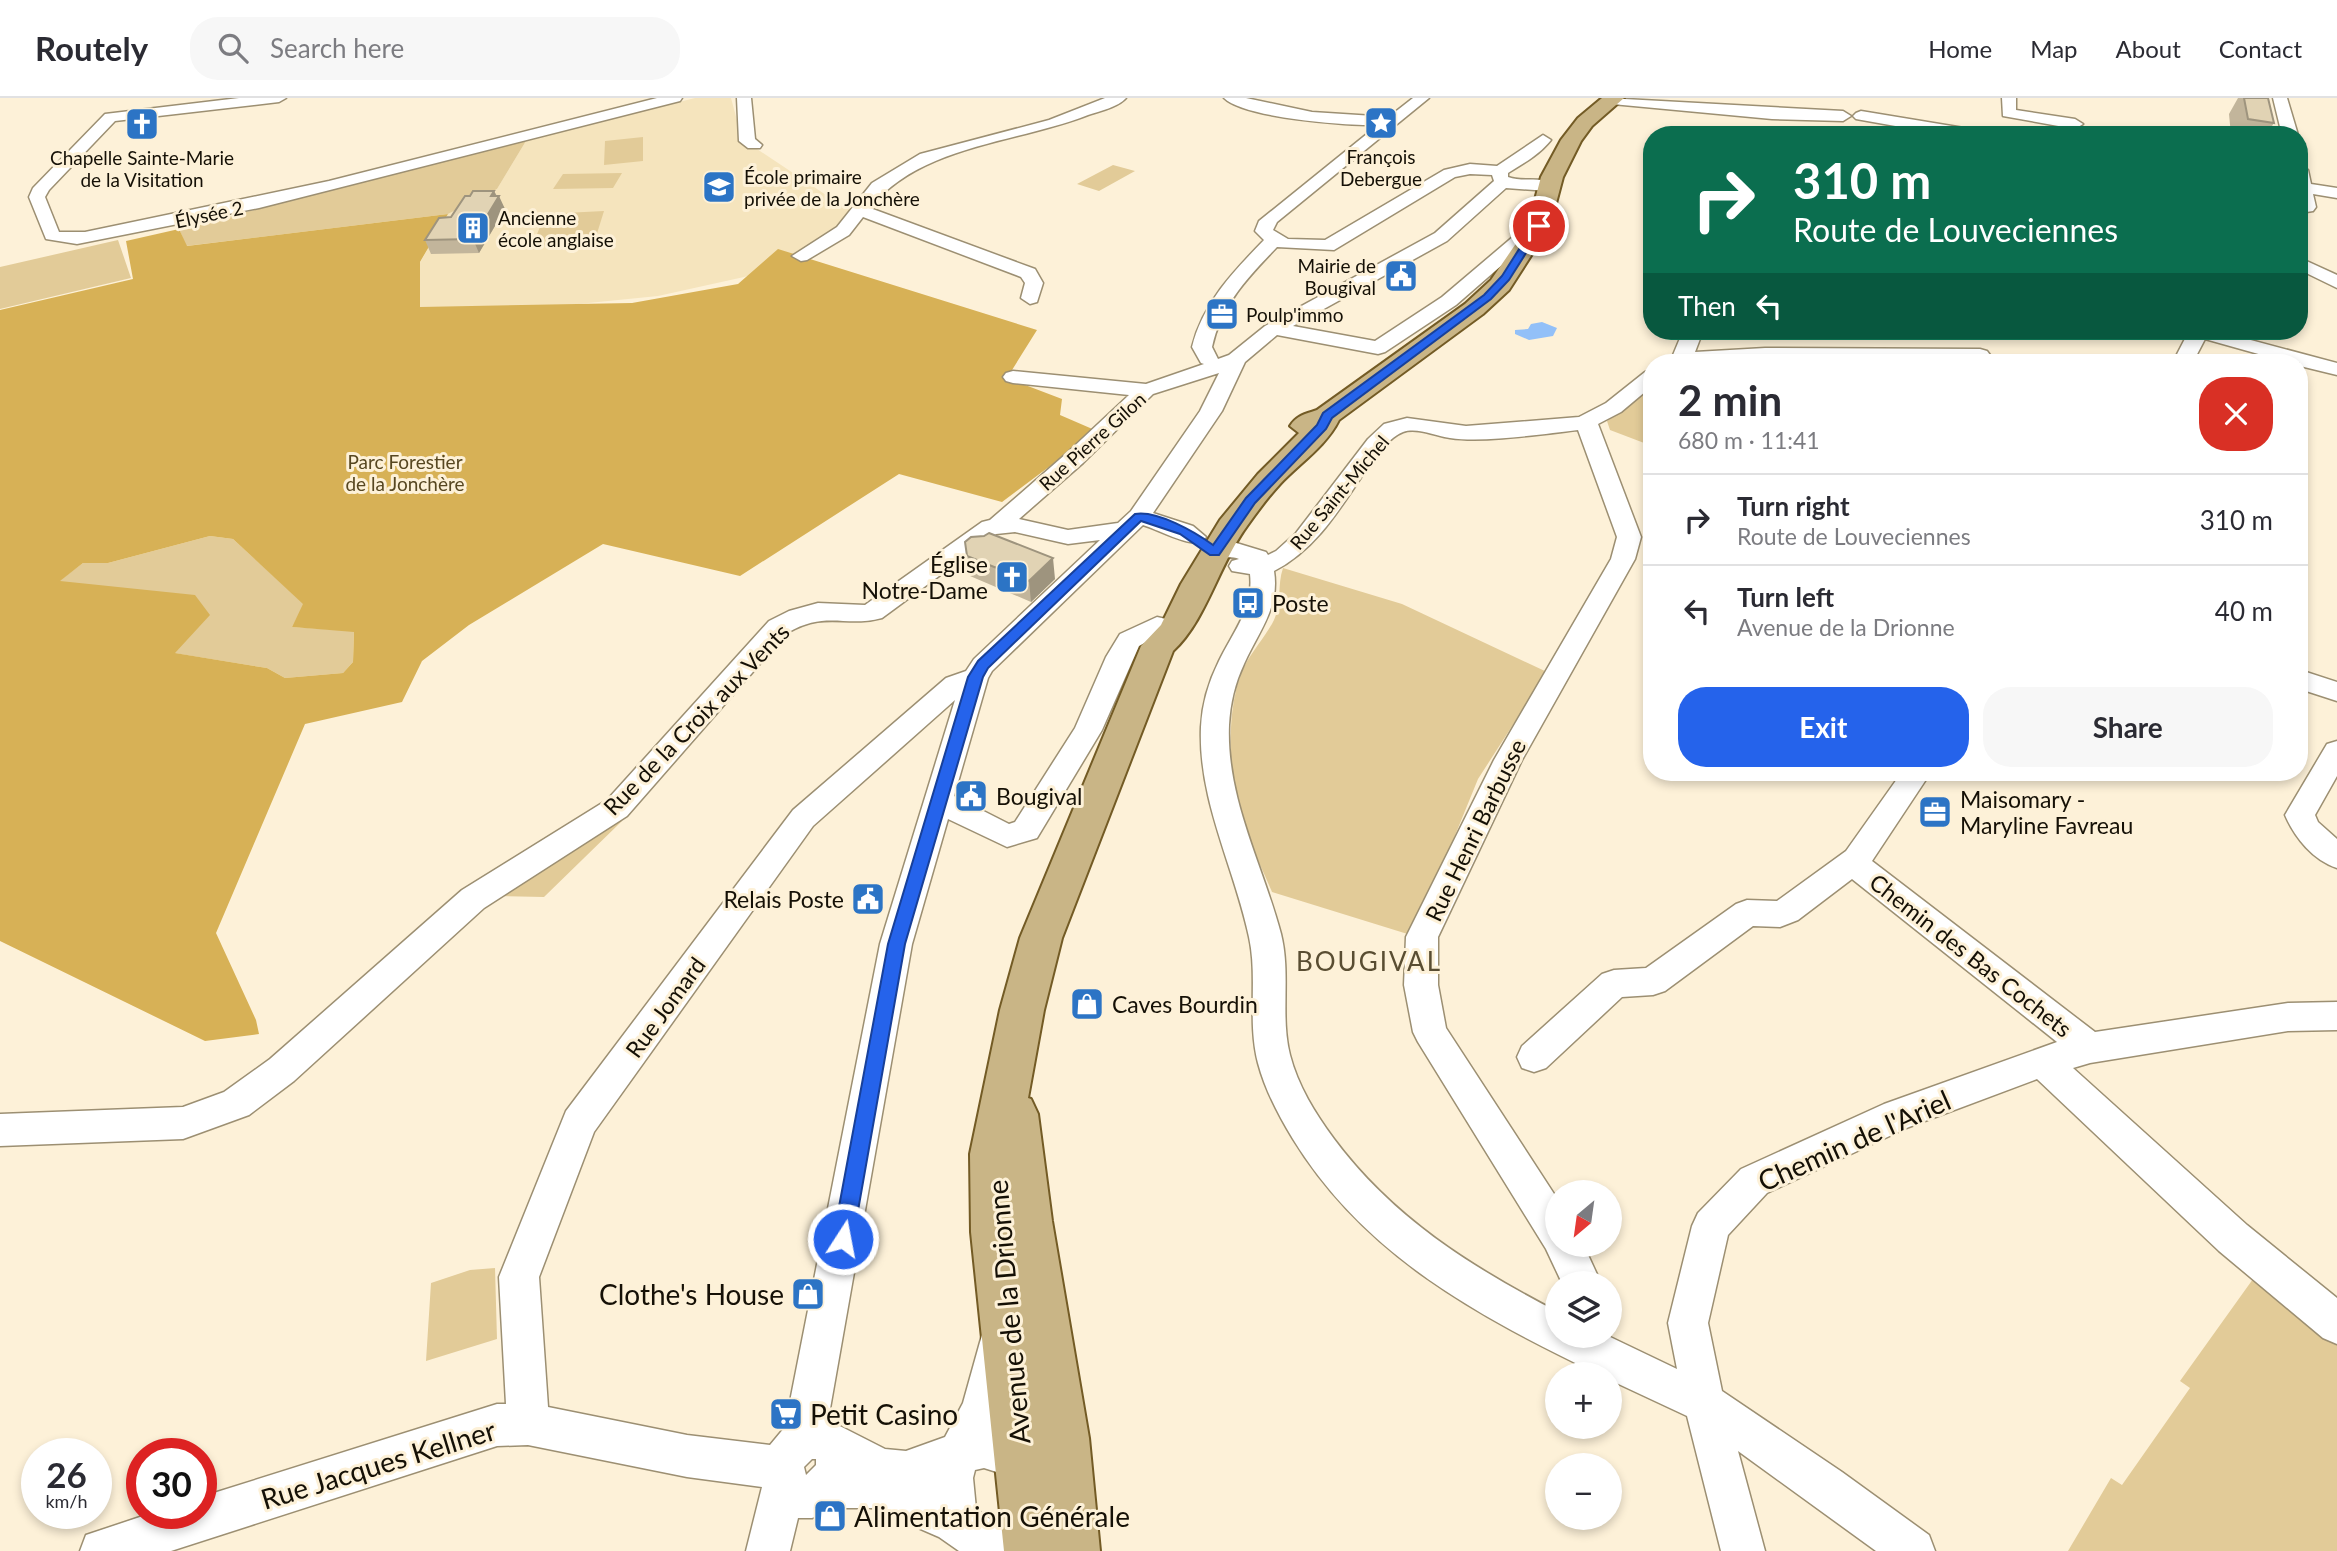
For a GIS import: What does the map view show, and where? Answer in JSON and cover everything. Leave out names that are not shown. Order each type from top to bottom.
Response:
[{"type":"main road","points":[[1528,178],[1554,128],[1607,99]]},
{"type":"main road","points":[[1528,178],[1571,140],[1607,99]]},
{"type":"main road","name":"Avenue de la Drionne","points":[[1025,1523],[996,1232],[994,1154],[1022,1010],[1041,938],[1157,635],[1175,631],[1204,545],[1207,519],[1248,474],[1310,421],[1327,416],[1474,309],[1492,277],[1527,239],[1528,178]]},
{"type":"main road","name":"Avenue de la Drionne","points":[[1011,1074],[1027,1221],[1025,1523]]},
{"type":"street","name":"Élysée 2","points":[[279,98],[110,117],[41,188],[37,197],[52,235],[71,240],[179,221],[681,100]]},
{"type":"street","points":[[744,98],[747,141],[754,145]]},
{"type":"street","points":[[801,256],[842,231],[870,196],[891,177],[926,157],[1054,123],[1119,98]]},
{"type":"street","points":[[1231,98],[1293,115],[1342,120],[1395,120]]},
{"type":"street","points":[[1422,98],[1271,218],[1264,231],[1274,240],[1300,246],[1328,246],[1450,173],[1470,169],[1528,178]]},
{"type":"street","points":[[1818,98],[1850,119],[1870,126]]},
{"type":"street","points":[[1844,98],[1850,119]]},
{"type":"street","points":[[2009,98],[2008,113],[2075,124]]},
{"type":"street","points":[[2280,98],[2288,126]]},
{"type":"street","points":[[1607,99],[1905,126]]},
{"type":"street","points":[[509,156],[509,148],[681,100]]},
{"type":"street","points":[[776,1551],[807,1470],[896,944],[975,677],[983,664],[1133,523],[1211,411],[1236,359],[1275,328],[1430,244],[1528,178]]},
{"type":"street","points":[[2308,189],[2337,193]]},
{"type":"street","points":[[860,210],[1028,273],[1034,283],[1030,298]]},
{"type":"street","points":[[1209,359],[1203,353],[1202,347],[1212,314],[1274,240]]},
{"type":"street","points":[[2308,267],[2337,282]]},
{"type":"street","points":[[1275,328],[1378,348],[1449,301],[1492,277]]},
{"type":"street","points":[[2308,277],[2337,282]]},
{"type":"street","points":[[2225,340],[2278,354]]},
{"type":"street","name":"Rue Pierre Gilon","points":[[997,526],[1146,390],[1177,382],[1236,359]]},
{"type":"street","points":[[2308,362],[2337,369]]},
{"type":"street","points":[[1013,377],[1146,390]]},
{"type":"street","points":[[1587,426],[1643,383]]},
{"type":"street","name":"Rue Saint-Michel","points":[[1261,566],[1286,556],[1303,540],[1376,446],[1390,430],[1399,426],[1416,425],[1456,432],[1587,426]]},
{"type":"street","name":"Rue Henri Barbusse","points":[[1545,1214],[1430,1032],[1421,985],[1422,937],[1508,760],[1623,559],[1629,537],[1587,426]]},
{"type":"street","points":[[997,526],[1015,525],[1068,537],[1133,523],[1185,531],[1228,561],[1247,568],[1261,566],[1264,601],[1226,673],[1220,691],[1215,728],[1217,771],[1223,809],[1256,902],[1267,946],[1268,1012],[1275,1066],[1297,1114],[1328,1158],[1369,1206],[1409,1244],[1520,1315],[1545,1327]]},
{"type":"street","name":"Rue de la Croix aux Vents","points":[[0,1129],[183,1123],[236,1104],[282,1070],[473,899],[617,808],[778,627],[792,619],[820,611],[857,614],[873,612],[983,531],[997,526]]},
{"type":"street","points":[[939,801],[1007,836],[1026,830],[1088,730],[1129,640],[1157,635]]},
{"type":"street","name":"Rue Jomard","points":[[528,1424],[519,1277],[579,1124],[803,818],[956,684],[975,677]]},
{"type":"street","points":[[2308,681],[2337,692]]},
{"type":"street","points":[[2337,751],[2300,815],[2306,829],[2337,856]]},
{"type":"street","points":[[1534,1057],[1614,984],[1653,981],[1746,913],[1780,914],[1787,911],[1852,862],[1910,781]]},
{"type":"street","name":"Chemin des Bas Cochets","points":[[1852,862],[2090,1048]]},
{"type":"street","name":"Chemin de l'Ariel","points":[[1743,1551],[1704,1403],[1688,1323],[1711,1226],[1754,1181],[1897,1115],[2042,1062],[2090,1048],[2288,1017],[2337,1016]]},
{"type":"street","points":[[2042,1062],[2233,1237],[2337,1324]]},
{"type":"street","points":[[1005,1308],[983,1409],[960,1452],[951,1478],[1025,1523]]},
{"type":"street","points":[[1607,1348],[1704,1403],[1827,1487],[1913,1551]]},
{"type":"street","name":"Rue Jacques Kellner","points":[[102,1551],[497,1424],[528,1424],[687,1456],[807,1470]]},
{"type":"street","points":[[807,1470],[882,1470],[906,1473],[960,1452],[984,1447],[1025,1523]]},
{"type":"street","points":[[807,1470],[1025,1523]]},
{"type":"street","points":[[768,1551],[807,1470]]},
{"type":"shaded area","points":[[695,98],[731,98],[742,139],[838,203],[856,211],[843,229],[761,272],[744,277],[658,296],[457,316],[380,332],[448,214],[497,189],[526,141]]},
{"type":"shaded area","points":[[643,137],[643,161],[604,165],[605,141]]},
{"type":"shaded area","points":[[526,141],[497,189],[448,214],[186,246],[179,229]]},
{"type":"shaded area","points":[[1113,165],[1135,171],[1099,191],[1077,184]]},
{"type":"shaded area","points":[[622,173],[613,188],[553,189],[563,174]]},
{"type":"shaded area","points":[[604,211],[594,243],[532,247],[545,214]]},
{"type":"shaded area","points":[[118,240],[131,278],[0,309],[0,267]]},
{"type":"shaded area","points":[[1643,395],[1643,443],[1610,430],[1607,421]]},
{"type":"shaded area","points":[[210,536],[233,539],[304,604],[292,627],[354,631],[353,662],[343,673],[285,678],[267,668],[174,653],[59,581],[83,563],[108,563]]},
{"type":"shaded area","points":[[1283,568],[1402,604],[1547,672],[1478,779],[1414,936],[1272,892],[1244,827],[1231,762],[1234,700],[1245,665],[1276,614]]},
{"type":"shaded area","points":[[614,817],[622,821],[544,897],[490,896]]},
{"type":"shaded area","points":[[495,1268],[497,1339],[426,1361],[431,1283],[470,1270]]},
{"type":"shaded area","points":[[2258,1272],[2337,1340],[2337,1551],[2068,1551],[2111,1478],[2122,1485],[2190,1388],[2180,1381]]},
{"type":"green space","name":"Parc Forestier de la Jonchère","points":[[448,214],[420,262],[420,307],[632,303],[738,284],[778,249],[1037,330],[1007,378],[1062,399],[1060,415],[1097,431],[1002,502],[899,474],[740,576],[603,544],[469,625],[422,661],[402,702],[305,724],[216,933],[256,1020],[259,1034],[205,1041],[0,941],[0,310],[133,279],[126,241],[179,229],[187,246]],"holes":[[[210,536],[233,539],[303,604],[292,627],[354,632],[353,662],[343,673],[285,678],[267,668],[175,653],[210,615],[195,595],[60,581],[83,563],[108,563]]]},
{"type":"water","points":[[1542,322],[1557,328],[1553,336],[1529,340],[1515,334],[1515,330],[1528,329],[1531,324]]},
{"type":"building","points":[[2244,98],[2268,98],[2274,123],[2248,119]]},
{"type":"building","points":[[473,191],[494,191],[491,196],[499,196],[473,239],[425,240],[439,218],[451,217],[465,196],[470,196]]},
{"type":"building","points":[[989,533],[1053,558],[1029,581],[967,556],[965,542],[971,537]]},
{"type":"place","name":"François Debergue","points":[[1381,123]]},
{"type":"place","name":"Chapelle Sainte-Marie de la Visitation","points":[[142,124]]},
{"type":"place","name":"École primaire privée de la Jonchère","points":[[719,187]]},
{"type":"place","name":"Ancienne école anglaise","points":[[473,228]]},
{"type":"place","name":"Mairie de Bougival","points":[[1401,276]]},
{"type":"place","name":"Poulp'immo","points":[[1222,314]]},
{"type":"place","name":"Église Notre-Dame","points":[[1012,577]]},
{"type":"place","name":"Poste","points":[[1248,603]]},
{"type":"place","name":"Bougival","points":[[971,796]]},
{"type":"place","name":"Maisomary - Maryline Favreau","points":[[1935,812]]},
{"type":"place","name":"Relais Poste","points":[[868,899]]},
{"type":"place","name":"Caves Bourdin","points":[[1087,1004]]},
{"type":"place","name":"Clothe's House","points":[[808,1294]]},
{"type":"place","name":"Petit Casino","points":[[786,1414]]},
{"type":"place","name":"Alimentation Générale","points":[[830,1516]]},
{"type":"district","name":"BOUGIVAL","points":[[1369,961]]},
{"type":"route","points":[[843,1239],[896,944],[975,677],[983,664],[1139,516],[1185,531],[1214,552],[1250,500],[1322,426],[1327,416],[1488,297],[1505,278],[1539,226]]}]
